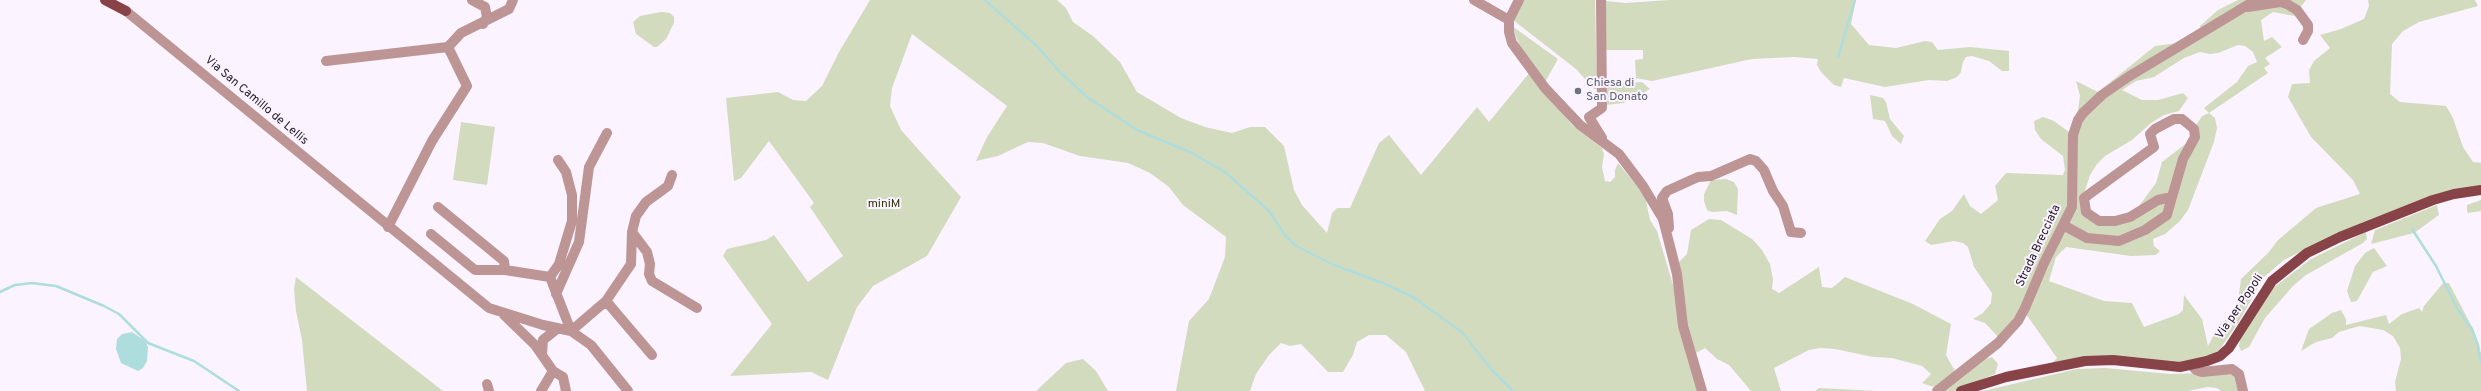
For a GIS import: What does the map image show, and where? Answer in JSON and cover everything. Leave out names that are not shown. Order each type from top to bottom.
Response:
[{"type":"main road","name":"Via San Camillo de Lellis","points":[[105,0],[126,11]]},
{"type":"main road","name":"Via per Popoli","points":[[1961,391],[2006,377],[2085,361],[2113,360],[2162,366],[2192,366],[2220,356],[2230,348],[2272,281],[2296,261],[2316,248],[2439,198],[2481,190]]},
{"type":"street","points":[[472,0],[485,7],[487,17],[483,24]]},
{"type":"street","points":[[326,61],[448,47],[461,33],[483,24],[509,9],[513,0]]},
{"type":"street","points":[[1474,0],[1509,20]]},
{"type":"street","points":[[1519,0],[1509,20],[1509,32],[1512,43],[1545,88],[1580,125],[1620,154],[1643,186],[1663,220],[1677,274],[1683,326],[1702,391]]},
{"type":"street","points":[[1601,0],[1602,108],[1589,117],[1606,144]]},
{"type":"street","name":"Strada Brecciata","points":[[1936,391],[1998,343],[2018,321],[2063,225],[2070,214],[2073,198],[2073,135],[2078,120],[2083,113],[2102,95],[2128,77],[2256,0]]},
{"type":"street","points":[[2246,7],[2280,2],[2297,10],[2308,25],[2308,31],[2303,40]]},
{"type":"street","name":"Via San Camillo de Lellis","points":[[126,11],[388,227],[489,308],[538,324],[572,331],[591,345],[628,391]]},
{"type":"street","points":[[388,227],[432,141],[467,86],[448,47]]},
{"type":"street","points":[[2063,225],[2087,238],[2113,241],[2126,239],[2150,227],[2167,215],[2172,197],[2182,159],[2195,137],[2194,129],[2182,119],[2174,119],[2155,128],[2150,134],[2154,147],[2087,194],[2083,203],[2086,212],[2092,218],[2111,222],[2130,217],[2158,200],[2172,197]]},
{"type":"street","points":[[556,294],[579,242],[589,167],[607,133]]},
{"type":"street","points":[[1670,246],[1668,214],[1662,198],[1667,191],[1698,177],[1711,176],[1750,159],[1756,161],[1764,170],[1773,191],[1783,206],[1791,232],[1801,233]]},
{"type":"street","points":[[550,277],[560,264],[572,221],[572,195],[566,172],[558,160]]},
{"type":"street","points":[[431,234],[475,270],[505,270],[544,274],[550,277],[572,331],[606,301],[631,264],[632,232],[636,216],[646,202],[668,186],[672,175]]},
{"type":"street","points":[[438,206],[504,261],[505,270]]},
{"type":"street","points":[[632,232],[647,252],[650,264],[649,274],[652,281],[697,308]]},
{"type":"street","points":[[606,301],[652,355]]},
{"type":"street","name":"Via San Camillo de Lellis","points":[[501,312],[535,345],[552,371],[563,377],[566,391]]},
{"type":"street","name":"Via San Camillo de Lellis","points":[[538,324],[539,346],[542,355]]},
{"type":"street","points":[[535,345],[538,324]]},
{"type":"street","points":[[542,355],[543,340],[558,328]]},
{"type":"street","points":[[2192,366],[2196,370],[2202,372],[2232,369],[2239,374],[2243,391]]},
{"type":"street","points":[[541,391],[552,371]]},
{"type":"green space","name":"miniM","points":[[870,0],[1057,0],[1066,8],[1073,22],[1093,36],[1120,62],[1137,92],[1181,118],[1205,127],[1232,133],[1250,127],[1265,127],[1284,146],[1294,190],[1302,205],[1327,233],[1332,213],[1337,208],[1350,208],[1379,143],[1389,135],[1421,175],[1477,107],[1489,122],[1530,72],[1572,125],[1602,148],[1604,154],[1602,167],[1605,181],[1610,182],[1615,177],[1615,170],[1618,163],[1645,196],[1650,220],[1657,231],[1676,295],[1698,391],[1425,391],[1406,352],[1386,335],[1369,335],[1357,342],[1353,355],[1343,372],[1328,372],[1301,344],[1290,346],[1281,343],[1269,355],[1256,374],[1250,391],[1176,391],[1189,321],[1209,299],[1225,257],[1226,237],[1183,205],[1169,187],[1150,173],[1128,163],[1080,156],[1043,143],[1028,142],[998,156],[976,161],[987,137],[1007,106],[912,34],[892,88],[890,106],[901,130],[961,197],[927,256],[873,286],[857,307],[828,380],[811,372],[730,376],[772,324],[723,256],[727,249],[766,240],[774,235],[808,282],[843,256],[810,207],[814,203],[769,141],[741,178],[734,181],[726,98],[778,92],[793,100],[806,101],[822,86],[839,52]]},
{"type":"green space","points":[[1524,0],[1595,0],[1597,89],[1594,89],[1576,69],[1513,20]]},
{"type":"green space","points":[[1670,0],[1856,0],[1851,24],[1869,45],[1896,48],[1925,41],[1932,42],[1938,50],[1970,47],[2009,51],[2009,71],[2002,71],[1989,61],[1972,56],[1966,57],[1963,62],[1961,72],[1957,77],[1947,81],[1929,80],[1885,87],[1844,78],[1841,87],[1834,85],[1821,72],[1817,65],[1818,59],[1794,57],[1752,59],[1652,81],[1636,78],[1635,60],[1643,59],[1643,50],[1604,50],[1606,1],[1625,3]]},
{"type":"green space","points":[[2238,0],[2306,0],[2294,16],[2273,12],[2261,20],[2264,41],[2272,37],[2282,47],[2265,58],[2270,64],[2264,68],[2268,73],[2209,113],[2215,118],[2217,128],[2214,142],[2188,210],[2180,221],[2165,234],[2153,239],[2154,246],[2160,251],[2156,255],[2131,256],[2066,247],[2056,257],[2049,281],[2104,301],[2132,303],[2144,327],[2179,314],[2183,310],[2184,295],[2202,319],[2208,346],[2219,325],[2233,314],[2237,307],[2241,279],[2269,252],[2277,241],[2316,208],[2360,194],[2353,180],[2311,137],[2288,97],[2292,84],[2310,83],[2309,70],[2314,61],[2330,48],[2320,35],[2341,29],[2364,19],[2369,6],[2368,0],[2475,0],[2478,6],[2419,22],[2403,31],[2392,44],[2390,94],[2400,102],[2446,106],[2453,118],[2463,147],[2473,162],[2481,163],[2481,187],[2304,250],[2284,260],[2264,277],[2238,323],[2220,349],[2205,359],[2186,364],[2052,363],[2057,358],[2026,314],[2011,324],[1998,337],[1985,323],[1973,319],[1983,313],[1991,303],[1992,293],[1974,267],[1968,247],[1963,243],[1954,241],[1931,245],[1925,241],[1940,219],[1952,211],[1964,194],[1970,206],[1981,214],[1998,200],[1995,186],[2006,173],[2063,175],[2065,170],[2063,156],[2041,139],[2035,130],[2034,121],[2043,117],[2054,121],[2069,132],[2078,110],[2080,96],[2076,81],[2098,92],[2155,46],[2178,43],[2202,35],[2200,26],[2218,10]],"holes":[[[2238,45],[2245,46],[2253,52],[2257,62],[2248,66],[2237,82],[2204,108],[2209,113],[2202,116],[2197,124],[2197,135],[2162,162],[2156,183],[2136,210],[2101,224],[2082,200],[2090,175],[2097,164],[2105,156],[2132,140],[2151,123],[2164,115],[2179,111],[2188,98],[2183,93],[2158,100],[2142,100],[2122,90],[2136,81],[2154,77],[2184,58],[2200,52],[2210,54],[2218,53]]]},
{"type":"green space","points":[[661,12],[670,13],[674,17],[674,23],[666,39],[657,47],[654,47],[636,34],[633,22],[640,16]]},
{"type":"green space","points":[[1512,26],[1558,59],[1545,82],[1521,49]]},
{"type":"green space","points":[[1642,82],[1650,89],[1624,103],[1605,105],[1604,84]]},
{"type":"green space","points":[[1870,95],[1883,98],[1886,102],[1890,119],[1904,136],[1901,144],[1892,136],[1885,121],[1873,119]]},
{"type":"green space","points":[[461,122],[495,127],[487,185],[453,180]]},
{"type":"green space","points":[[1726,179],[1734,182],[1738,189],[1737,215],[1727,211],[1712,212],[1707,210],[1704,201],[1704,194],[1711,180]]},
{"type":"green space","points":[[2481,200],[2481,211],[2468,213],[2467,205]]},
{"type":"green space","points":[[2437,205],[2439,215],[2414,233],[2371,244],[2375,230]]},
{"type":"green space","points":[[1709,219],[1721,220],[1752,239],[1762,250],[1770,264],[1773,279],[1772,289],[1779,293],[1819,267],[1822,287],[1832,288],[1845,277],[1913,304],[1951,324],[1946,355],[1955,371],[1936,387],[1930,386],[1922,383],[1931,374],[1922,366],[1892,358],[1873,357],[1835,349],[1820,348],[1809,350],[1774,368],[1781,391],[1751,391],[1729,365],[1717,359],[1705,348],[1696,353],[1686,326],[1676,265],[1687,254],[1691,230]]},
{"type":"green space","points":[[2366,232],[2367,239],[2363,243],[2306,275],[2293,286],[2265,318],[2249,347],[2241,351],[2239,346],[2241,336],[2273,288],[2311,259]]},
{"type":"green space","points":[[2374,248],[2387,266],[2373,272],[2357,301],[2351,302],[2347,291],[2355,266],[2365,253]]},
{"type":"green space","points":[[296,277],[443,391],[307,391],[302,340],[296,311],[294,289]]},
{"type":"green space","points":[[2443,283],[2449,283],[2472,327],[2481,354],[2481,391],[2396,391],[2395,382],[2401,359],[2400,348],[2393,336],[2383,330],[2360,326],[2339,332],[2332,338],[2316,342],[2301,351],[2309,329],[2332,313],[2341,310],[2346,319],[2346,325],[2386,315],[2389,324],[2402,314],[2419,308],[2422,312],[2424,306]]},
{"type":"green space","points":[[1992,357],[1998,364],[1995,374],[1955,391],[1943,391],[1985,359]]},
{"type":"green space","points":[[1083,359],[1096,371],[1108,391],[1036,391],[1066,363]]},
{"type":"green space","points":[[2105,368],[2170,374],[2234,372],[2241,391],[2221,391],[2217,388],[2208,387],[2187,391],[1983,391],[2077,369]]},
{"type":"green space","points":[[1819,388],[1878,391],[1815,391]]},
{"type":"shaded area","points":[[132,332],[145,341],[148,347],[147,361],[143,368],[138,371],[121,363],[116,349],[117,339],[122,334]]},
{"type":"waterway","points":[[985,0],[1039,48],[1058,70],[1087,97],[1137,130],[1192,153],[1225,172],[1269,211],[1285,235],[1296,246],[1334,265],[1383,283],[1413,297],[1463,333],[1490,368],[1513,391]]},
{"type":"waterway","points":[[1838,57],[1855,0]]},
{"type":"waterway","points":[[2412,229],[2436,266],[2458,310],[2472,329],[2478,345],[2481,363]]},
{"type":"waterway","points":[[0,292],[15,285],[32,283],[56,286],[104,306],[119,314],[148,343],[194,361],[239,391]]},
{"type":"place","name":"Chiesa di San Donato","points":[[1578,91]]}]
